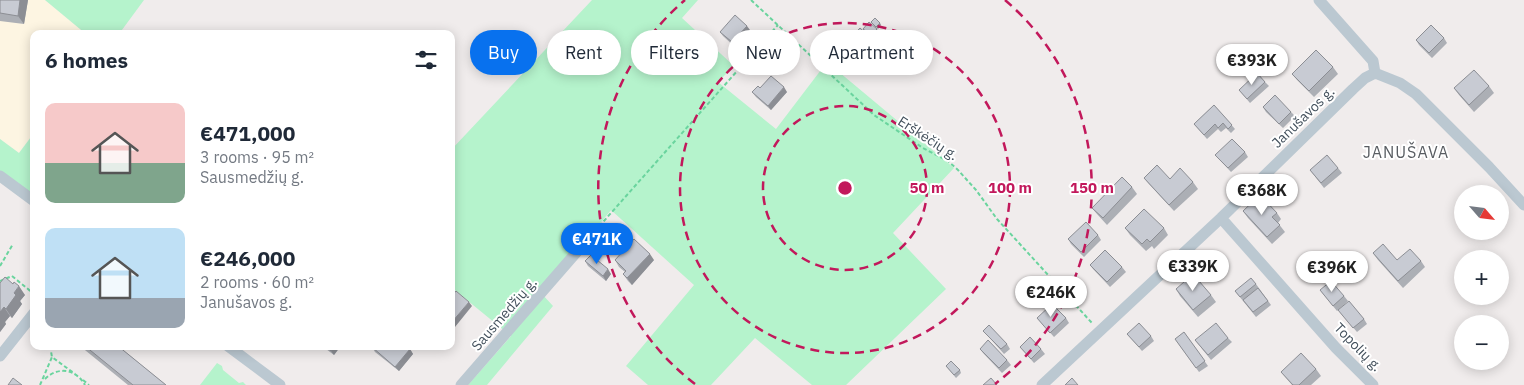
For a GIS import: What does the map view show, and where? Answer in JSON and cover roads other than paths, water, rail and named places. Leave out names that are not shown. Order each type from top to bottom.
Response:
[{"type":"street","points":[[1319,0],[1374,61],[1376,73],[1400,83],[1416,94],[1524,206]]},
{"type":"street","name":"Janušavos g.","points":[[1042,385],[1221,218],[1353,89],[1365,78],[1376,73]]},
{"type":"street","points":[[0,176],[30,198]]},
{"type":"street","name":"Topolių g.","points":[[1221,218],[1336,348],[1373,385]]},
{"type":"street","name":"Sausmedžių g.","points":[[461,385],[588,239]]},
{"type":"street","points":[[0,356],[30,318]]},
{"type":"street","points":[[233,350],[280,385]]},
{"type":"district","name":"JANUŠAVA","points":[[1406,152]]}]
